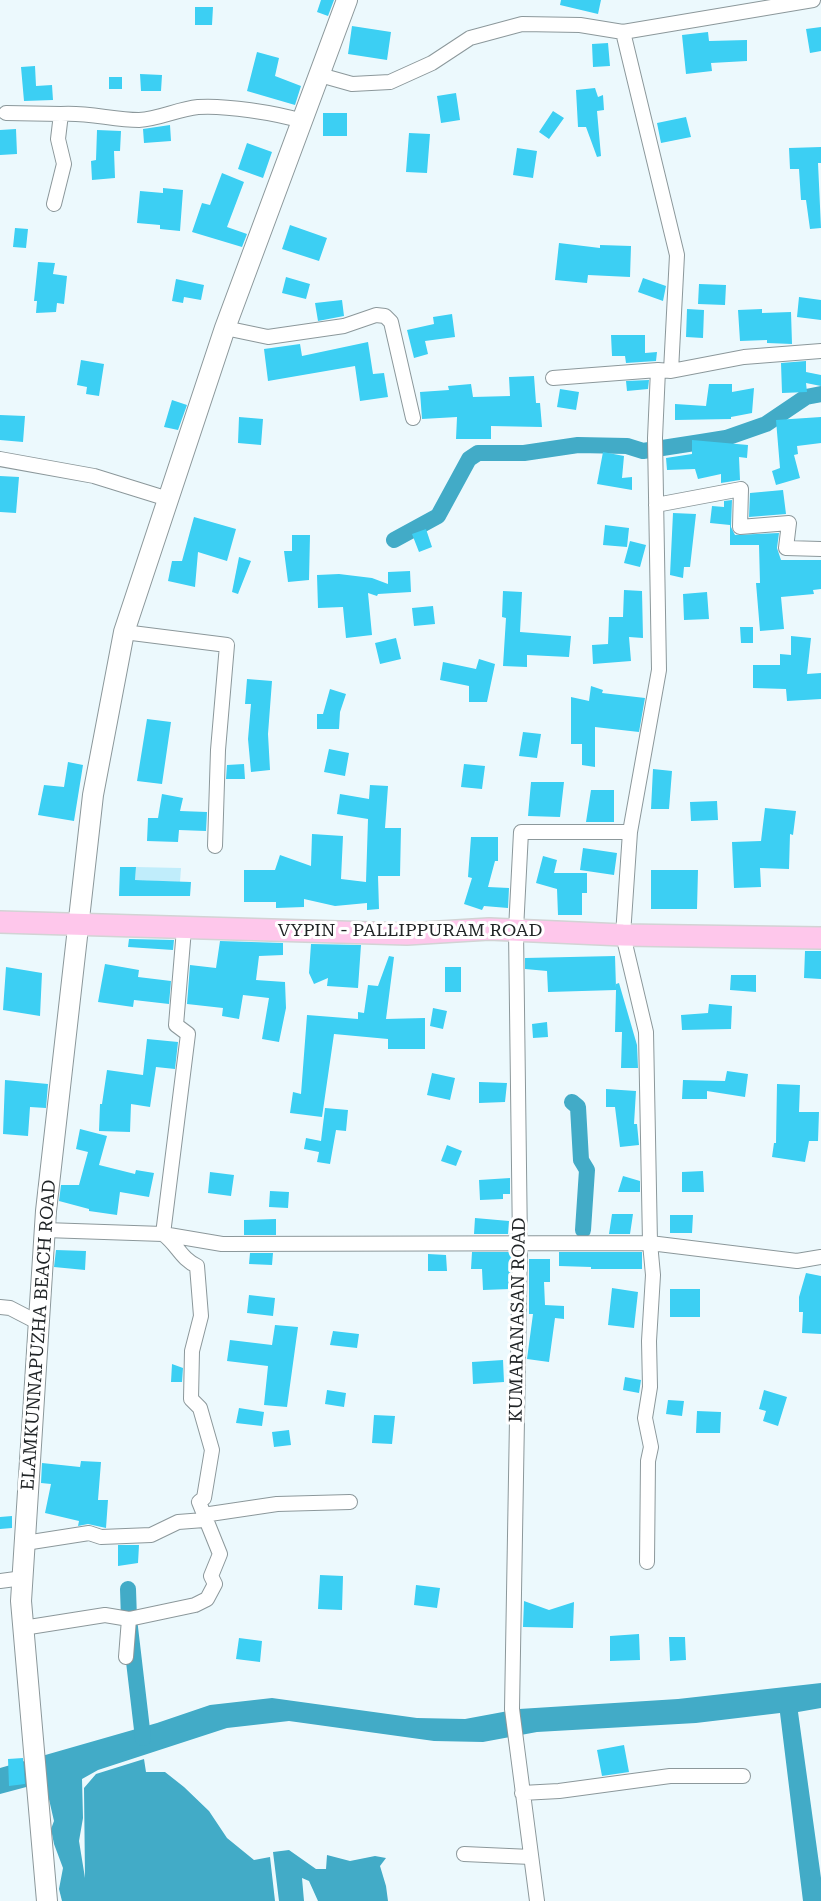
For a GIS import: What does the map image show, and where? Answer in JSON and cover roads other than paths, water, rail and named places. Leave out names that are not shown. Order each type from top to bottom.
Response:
[{"type":"main road","name":"ELAMKUNNAPUZHA BEACH ROAD","points":[[47,1901],[24,1628],[23,1578],[45,1230],[93,795],[124,632],[225,328],[347,0]]},
{"type":"main road","name":"VYPIN - PALLIPPURAM ROAD","points":[[0,922],[407,934],[489,929],[623,935],[821,938]]},
{"type":"street","points":[[320,75],[352,84],[390,82],[432,63],[470,39],[522,24],[580,25],[623,32],[813,0]]},
{"type":"street","points":[[623,32],[677,255],[655,438],[659,670],[630,832],[623,935],[646,1032],[650,1243],[653,1275],[649,1341],[650,1387],[645,1418],[651,1448],[648,1461],[647,1563]]},
{"type":"street","points":[[6,113],[80,113],[141,120],[175,111],[218,107],[269,113],[302,122]]},
{"type":"street","points":[[54,204],[63,176],[64,164],[58,139],[61,114]]},
{"type":"street","points":[[225,328],[268,337],[344,326],[376,315],[385,316],[391,322],[413,418]]},
{"type":"street","points":[[553,378],[664,371],[744,357],[821,351]]},
{"type":"street","points":[[0,459],[94,476],[168,499]]},
{"type":"street","points":[[656,505],[741,489],[740,527],[789,524],[786,548],[821,549]]},
{"type":"street","points":[[124,632],[227,645],[218,750],[215,846]]},
{"type":"street","name":"KUMARANASAN ROAD","points":[[522,1793],[512,1709],[520,1245],[516,930],[521,832],[630,832]]},
{"type":"street","points":[[163,1234],[188,1034],[176,1025],[183,928]]},
{"type":"street","points":[[45,1230],[163,1234],[222,1244],[650,1243],[797,1261],[821,1257]]},
{"type":"street","points":[[24,1628],[105,1615],[132,1619],[174,1608],[184,1609],[207,1599],[215,1584],[212,1576],[220,1554],[199,1502],[204,1498],[212,1450],[200,1408],[191,1399],[193,1383],[190,1370],[201,1316],[197,1266],[185,1260],[172,1241],[163,1234]]},
{"type":"street","points":[[0,1307],[10,1308],[39,1323]]},
{"type":"street","points":[[25,1543],[89,1533],[101,1537],[152,1535],[178,1522],[277,1504],[350,1502]]},
{"type":"street","points":[[0,1581],[23,1578]]},
{"type":"street","points":[[126,1657],[132,1619]]},
{"type":"street","points":[[537,1901],[522,1793],[559,1791],[670,1776],[743,1776]]},
{"type":"street","points":[[464,1854],[531,1857]]},
{"type":"water","points":[[821,1683],[821,1708],[798,1712],[821,1878],[821,1901],[803,1901],[780,1713],[696,1723],[537,1732],[483,1742],[434,1741],[289,1721],[227,1728],[98,1770],[82,1779],[83,1818],[79,1841],[85,1878],[84,1788],[96,1774],[144,1759],[146,1772],[165,1772],[184,1787],[209,1811],[227,1838],[254,1860],[270,1857],[275,1901],[62,1901],[59,1889],[63,1868],[54,1844],[51,1829],[54,1821],[45,1782],[0,1794],[0,1768],[157,1723],[210,1705],[272,1698],[417,1718],[465,1719],[519,1709],[678,1699]]},
{"type":"water","points":[[289,1850],[316,1869],[326,1869],[327,1855],[350,1861],[375,1856],[386,1858],[380,1866],[388,1901],[318,1901],[309,1881],[302,1878],[304,1901],[279,1901],[273,1852]]},
{"type":"waterway","points":[[394,540],[438,516],[469,459],[478,453],[524,453],[578,445],[627,446],[643,451],[726,438],[766,424],[806,397],[821,394]]},
{"type":"waterway","points":[[572,1102],[578,1107],[581,1160],[587,1170],[583,1230]]},
{"type":"waterway","points":[[128,1589],[129,1619],[143,1738]]}]
